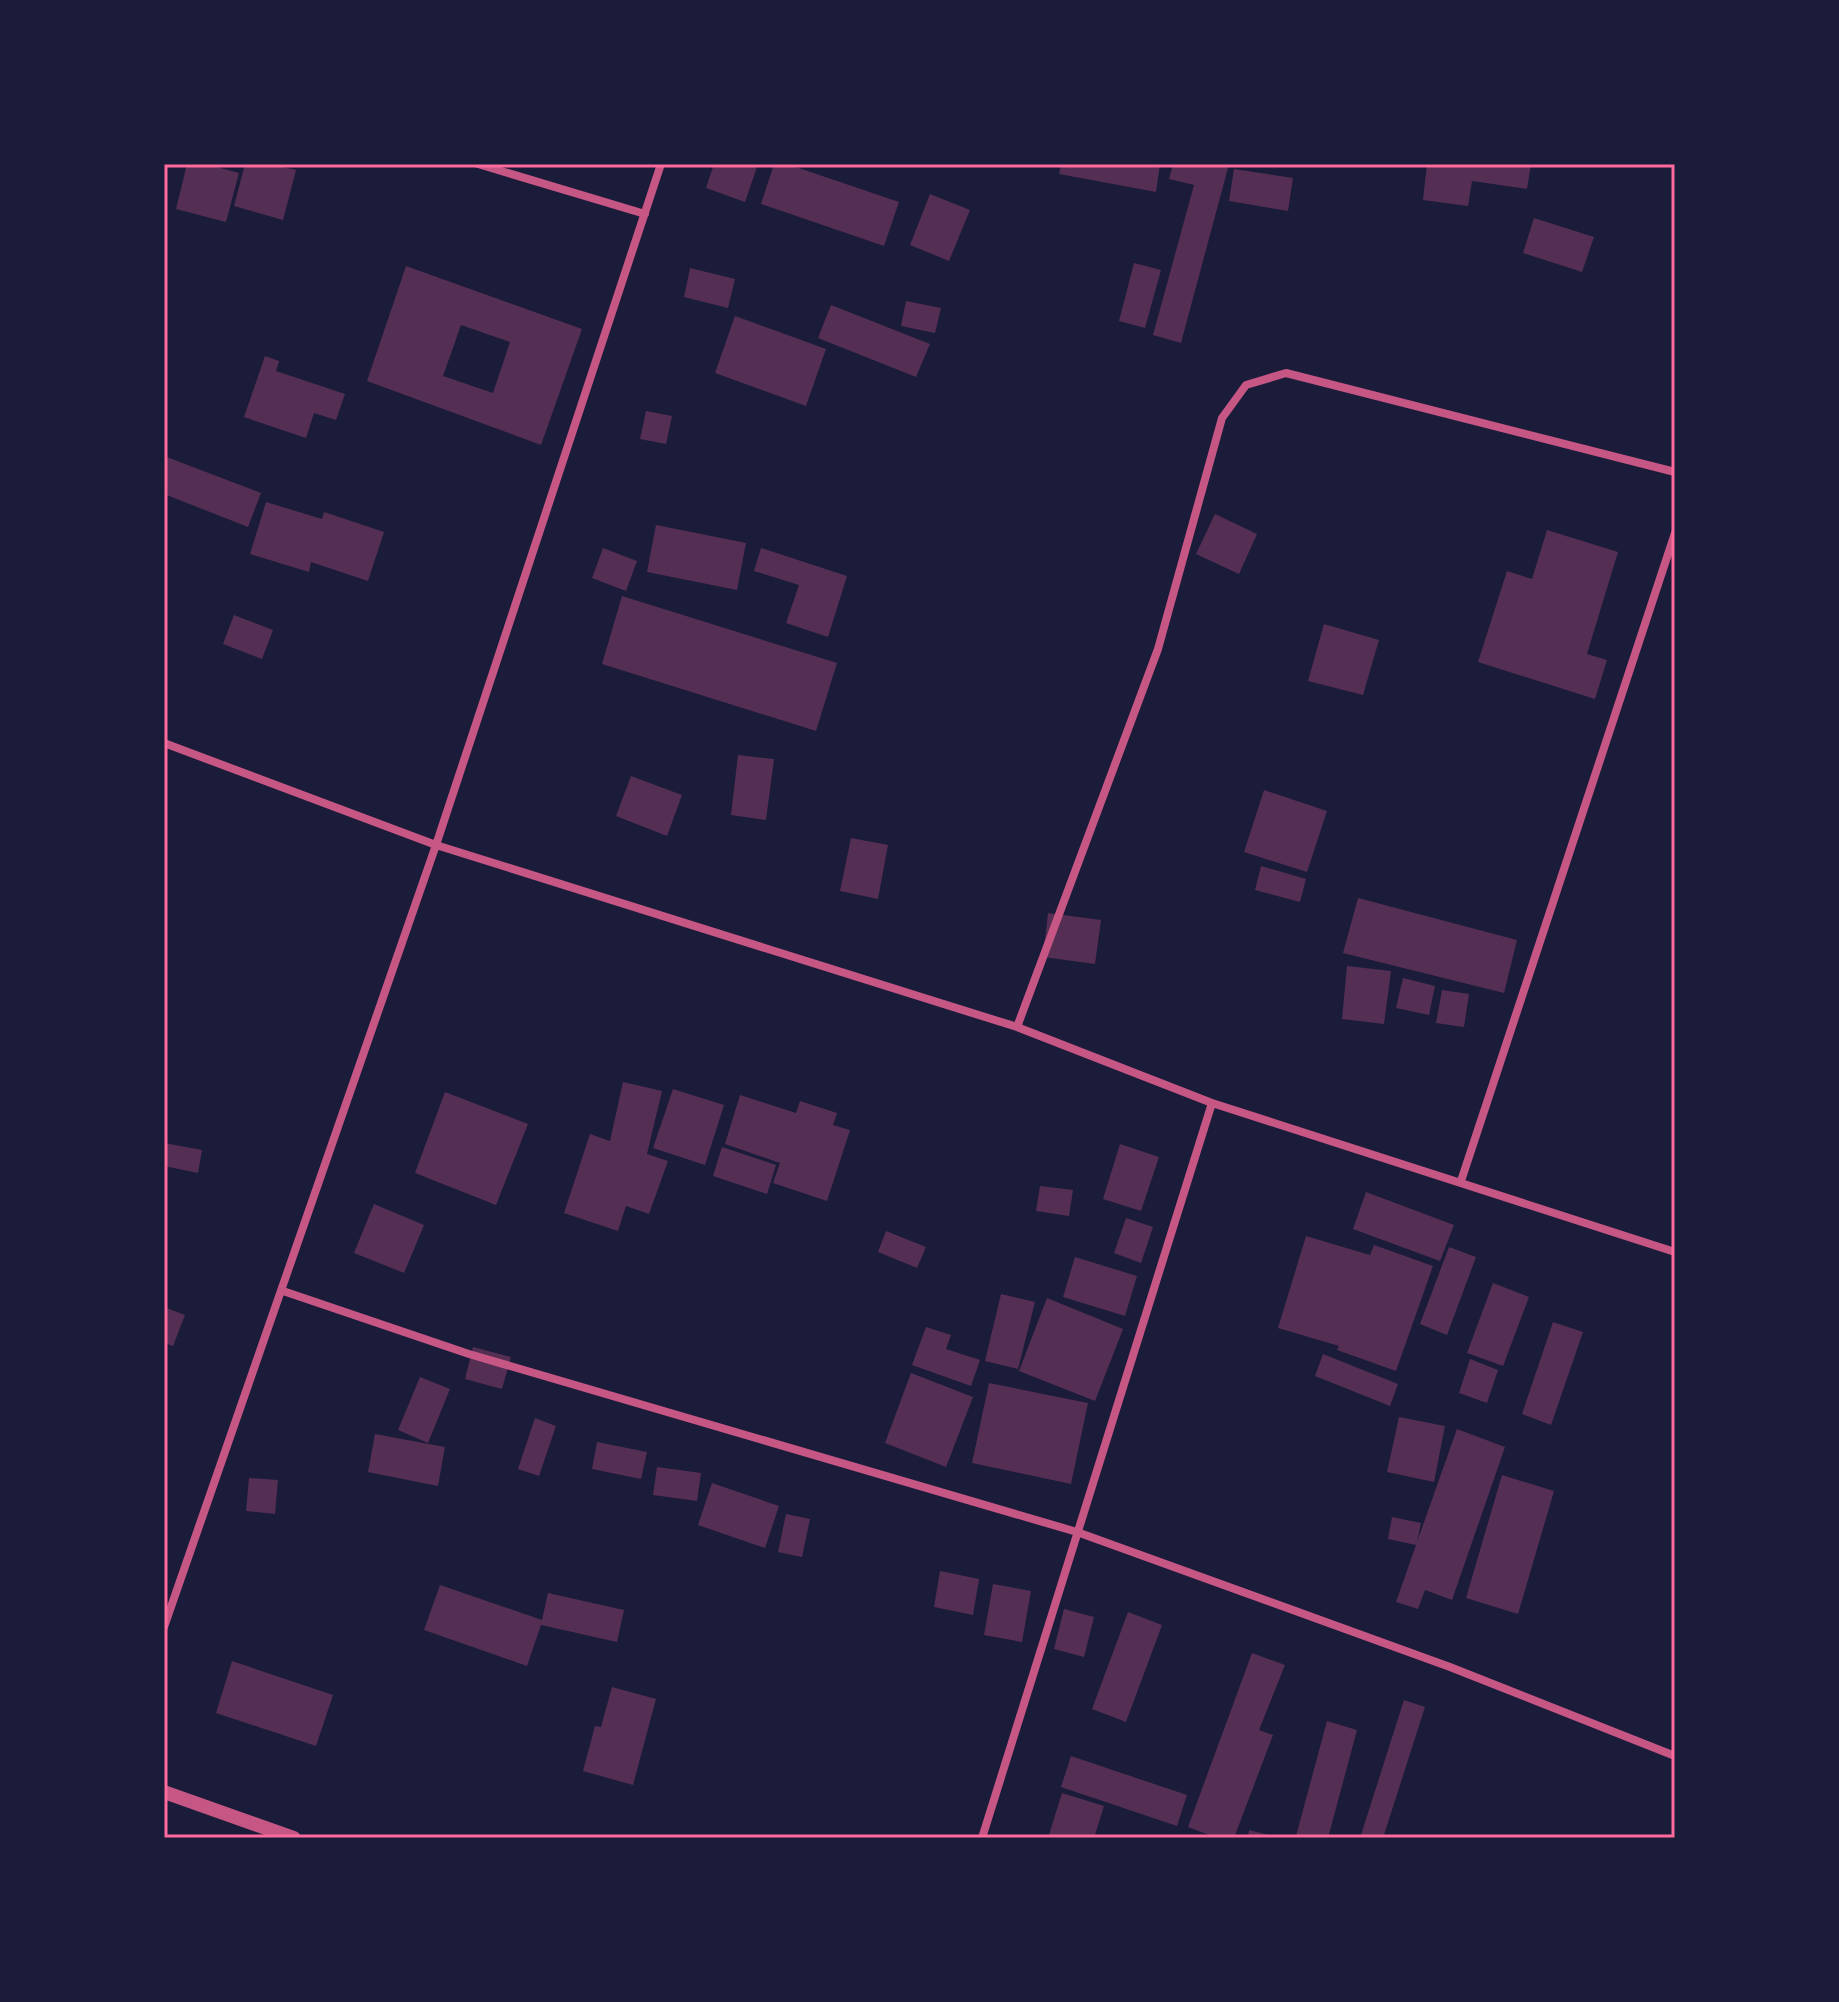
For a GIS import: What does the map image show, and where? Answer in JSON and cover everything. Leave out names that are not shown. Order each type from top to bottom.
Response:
[{"type":"street","points":[[478,164],[645,214]]},
{"type":"street","points":[[164,1627],[436,845],[661,164]]},
{"type":"street","points":[[1017,1027],[1158,649],[1222,418],[1246,385],[1286,373],[1675,472]]},
{"type":"street","points":[[1461,1181],[1675,533]]},
{"type":"street","points":[[164,743],[436,845],[1017,1027],[1212,1103],[1675,1252]]},
{"type":"street","points":[[982,1838],[1212,1103]]},
{"type":"street","points":[[283,1291],[469,1354],[1077,1532],[1450,1667],[1675,1756]]},
{"type":"street","points":[[164,1792],[294,1838]]},
{"type":"building","points":[[187,164],[206,164],[239,173],[226,222],[176,209]]},
{"type":"building","points":[[245,164],[272,164],[296,170],[283,220],[234,206]]},
{"type":"building","points":[[714,164],[758,164],[745,202],[706,188]]},
{"type":"building","points":[[774,164],[787,164],[899,202],[884,246],[761,204]]},
{"type":"building","points":[[1061,164],[1160,164],[1156,192],[1059,174]]},
{"type":"building","points":[[1173,164],[1229,164],[1181,343],[1153,335],[1194,185],[1169,179]]},
{"type":"building","points":[[1427,164],[1531,164],[1527,189],[1472,181],[1468,206],[1423,200]]},
{"type":"building","points":[[1234,169],[1293,178],[1288,211],[1229,201]]},
{"type":"building","points":[[930,194],[970,210],[949,261],[910,245]]},
{"type":"building","points":[[1534,218],[1594,237],[1582,272],[1523,253]]},
{"type":"building","points":[[1134,263],[1161,270],[1145,328],[1119,321]]},
{"type":"building","points":[[406,266],[582,329],[541,445],[367,381]],"holes":[[[461,325],[510,342],[493,393],[443,376]]]},
{"type":"building","points":[[690,268],[735,279],[728,308],[684,297]]},
{"type":"building","points":[[906,301],[941,308],[935,333],[901,326]]},
{"type":"building","points":[[831,305],[930,344],[916,377],[818,338]]},
{"type":"building","points":[[735,316],[826,349],[806,406],[715,373]]},
{"type":"building","points":[[265,356],[279,361],[276,371],[345,394],[336,420],[314,413],[306,438],[244,417]]},
{"type":"building","points":[[646,411],[672,416],[666,444],[640,439]]},
{"type":"building","points":[[164,456],[261,493],[248,527],[164,494]]},
{"type":"building","points":[[266,502],[322,519],[324,512],[384,532],[368,581],[311,562],[309,572],[250,554]]},
{"type":"building","points":[[1215,514],[1257,534],[1239,574],[1196,554]]},
{"type":"building","points":[[656,525],[746,543],[737,590],[647,572]]},
{"type":"building","points":[[1547,530],[1618,552],[1587,654],[1607,660],[1595,699],[1478,662],[1507,571],[1532,579]]},
{"type":"building","points":[[603,548],[637,561],[626,591],[592,578]]},
{"type":"building","points":[[761,548],[847,576],[828,637],[786,623],[799,585],[754,571]]},
{"type":"building","points":[[622,596],[837,663],[816,731],[602,664]]},
{"type":"building","points":[[234,615],[273,630],[262,659],[223,644]]},
{"type":"building","points":[[1324,624],[1379,640],[1363,695],[1308,681]]},
{"type":"building","points":[[738,755],[774,759],[766,820],[731,815]]},
{"type":"building","points":[[631,776],[682,795],[667,836],[616,816]]},
{"type":"building","points":[[1264,790],[1327,811],[1307,872],[1244,852]]},
{"type":"building","points":[[851,838],[888,845],[878,899],[840,891]]},
{"type":"building","points":[[1261,866],[1306,879],[1300,902],[1255,890]]},
{"type":"building","points":[[1358,898],[1517,940],[1504,993],[1343,953]]},
{"type":"building","points":[[1048,913],[1101,920],[1095,964],[1043,957]]},
{"type":"building","points":[[1347,966],[1391,971],[1384,1024],[1342,1019]]},
{"type":"building","points":[[1403,978],[1435,986],[1429,1015],[1396,1008]]},
{"type":"building","points":[[1442,990],[1469,994],[1464,1027],[1436,1023]]},
{"type":"building","points":[[623,1082],[662,1091],[647,1154],[668,1161],[649,1214],[626,1206],[618,1231],[564,1213],[590,1134],[610,1141]]},
{"type":"building","points":[[673,1089],[724,1105],[705,1165],[653,1148]]},
{"type":"building","points":[[445,1092],[528,1124],[496,1205],[415,1173]]},
{"type":"building","points":[[740,1095],[796,1113],[800,1101],[837,1113],[833,1125],[850,1130],[827,1201],[773,1183],[780,1163],[725,1144]]},
{"type":"building","points":[[164,1143],[202,1150],[198,1173],[164,1166]]},
{"type":"building","points":[[1120,1144],[1159,1157],[1141,1211],[1103,1199]]},
{"type":"building","points":[[722,1147],[776,1165],[767,1194],[713,1176]]},
{"type":"building","points":[[1040,1186],[1073,1190],[1069,1216],[1036,1211]]},
{"type":"building","points":[[1366,1192],[1454,1225],[1440,1261],[1353,1229]]},
{"type":"building","points":[[374,1204],[424,1225],[404,1273],[354,1253]]},
{"type":"building","points":[[1126,1218],[1153,1227],[1141,1263],[1114,1253]]},
{"type":"building","points":[[886,1231],[926,1247],[917,1268],[878,1252]]},
{"type":"building","points":[[1306,1236],[1370,1255],[1374,1245],[1433,1266],[1396,1371],[1337,1350],[1339,1346],[1278,1328]]},
{"type":"building","points":[[1449,1247],[1476,1257],[1447,1335],[1420,1324]]},
{"type":"building","points":[[1075,1257],[1137,1276],[1125,1316],[1063,1297]]},
{"type":"building","points":[[1493,1283],[1529,1297],[1503,1366],[1467,1353]]},
{"type":"building","points":[[1001,1294],[1035,1302],[1018,1369],[985,1361]]},
{"type":"building","points":[[1047,1298],[1123,1329],[1095,1401],[1019,1371]]},
{"type":"building","points":[[164,1307],[185,1315],[173,1346],[164,1343]]},
{"type":"building","points":[[1553,1322],[1583,1332],[1551,1425],[1522,1414]]},
{"type":"building","points":[[926,1327],[951,1335],[946,1349],[980,1360],[971,1386],[912,1365]]},
{"type":"building","points":[[473,1347],[511,1357],[502,1389],[465,1379]]},
{"type":"building","points":[[1323,1354],[1398,1384],[1390,1406],[1315,1376]]},
{"type":"building","points":[[1470,1359],[1498,1370],[1487,1403],[1459,1393]]},
{"type":"building","points":[[911,1373],[973,1397],[946,1467],[885,1443]]},
{"type":"building","points":[[420,1377],[450,1389],[428,1443],[398,1430]]},
{"type":"building","points":[[989,1383],[1088,1403],[1071,1484],[972,1463]]},
{"type":"building","points":[[1399,1417],[1445,1426],[1434,1482],[1387,1472]]},
{"type":"building","points":[[535,1418],[556,1426],[539,1476],[518,1469]]},
{"type":"building","points":[[1457,1429],[1505,1447],[1452,1600],[1425,1590],[1418,1609],[1396,1602],[1416,1545],[1388,1539],[1392,1517],[1421,1523],[1417,1542]]},
{"type":"building","points":[[375,1434],[445,1447],[438,1486],[368,1472]]},
{"type":"building","points":[[597,1442],[647,1452],[641,1479],[592,1469]]},
{"type":"building","points":[[657,1467],[701,1473],[697,1501],[653,1495]]},
{"type":"building","points":[[1502,1475],[1554,1491],[1518,1614],[1466,1598]]},
{"type":"building","points":[[249,1478],[278,1480],[275,1514],[246,1511]]},
{"type":"building","points":[[712,1483],[779,1506],[765,1548],[698,1525]]},
{"type":"building","points":[[786,1514],[810,1519],[802,1557],[778,1552]]},
{"type":"building","points":[[940,1571],[979,1579],[973,1615],[934,1607]]},
{"type":"building","points":[[993,1584],[1031,1591],[1022,1642],[984,1635]]},
{"type":"building","points":[[440,1585],[542,1620],[548,1593],[624,1610],[617,1642],[541,1625],[527,1666],[424,1630]]},
{"type":"building","points":[[1064,1609],[1094,1617],[1084,1657],[1054,1649]]},
{"type":"building","points":[[1128,1612],[1162,1625],[1126,1722],[1092,1709]]},
{"type":"building","points":[[1252,1653],[1285,1665],[1259,1730],[1273,1735],[1234,1838],[1217,1838],[1188,1827]]},
{"type":"building","points":[[232,1661],[333,1695],[316,1746],[216,1713]]},
{"type":"building","points":[[612,1687],[656,1699],[633,1785],[583,1771],[595,1726],[601,1727]]},
{"type":"building","points":[[1404,1700],[1425,1707],[1383,1838],[1360,1838]]},
{"type":"building","points":[[1327,1721],[1357,1730],[1328,1838],[1304,1838],[1296,1836]]},
{"type":"building","points":[[1071,1756],[1187,1795],[1177,1826],[1061,1787]]},
{"type":"building","points":[[1062,1793],[1104,1806],[1094,1838],[1048,1838]]},
{"type":"building","points":[[1249,1830],[1276,1837],[1276,1838],[1248,1838]]}]
